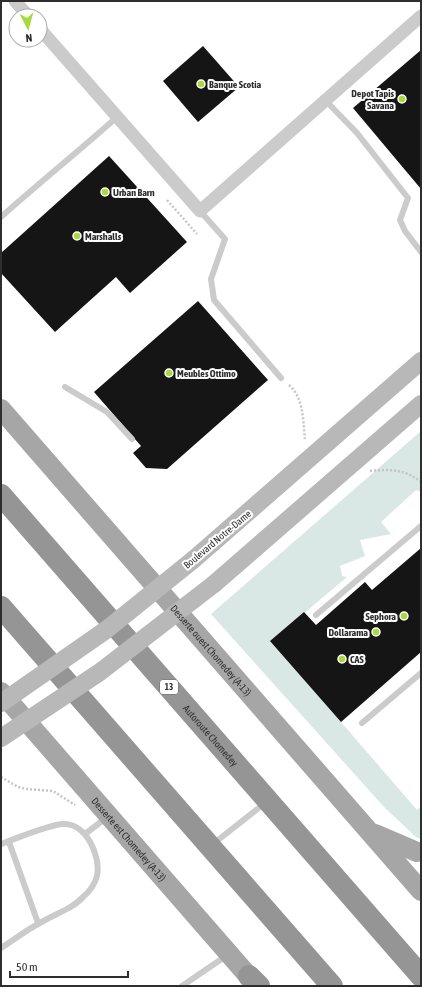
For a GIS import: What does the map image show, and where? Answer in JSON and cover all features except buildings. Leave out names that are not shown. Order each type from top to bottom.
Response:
[{"type":"highway","name":"Autoroute Chomedey","points":[[1,495],[421,976]]},
{"type":"highway","points":[[1,607],[332,986]]},
{"type":"main road","name":"Desserte ouest Chomedey (A-13)","points":[[1,409],[421,891]]},
{"type":"main road","name":"Desserte est Chomedey (A-13)","points":[[1,692],[255,983]]},
{"type":"main road","points":[[371,833],[419,853]]},
{"type":"street","points":[[48,38],[200,211],[421,16]]},
{"type":"street","name":"Boulevard Notre-Dame","points":[[1,703],[106,630],[193,560],[421,361]]},
{"type":"street","points":[[1,738],[106,667],[214,584],[421,404]]},
{"type":"lane","points":[[325,100],[357,133],[408,198],[400,220],[405,231],[421,252]]},
{"type":"lane","points":[[1,217],[45,177],[81,149],[117,117]]},
{"type":"lane","points":[[200,211],[225,239],[211,279],[214,300],[281,378]]},
{"type":"lane","points":[[65,387],[107,412],[132,439]]},
{"type":"lane","points":[[316,615],[421,526]]},
{"type":"lane","points":[[362,723],[421,673]]},
{"type":"lane","points":[[210,847],[268,800]]},
{"type":"lane","points":[[85,834],[109,816]]},
{"type":"lane","points":[[1,844],[62,824],[76,827],[85,834],[91,842],[98,863],[97,877],[78,903],[38,923],[1,948]]},
{"type":"lane","points":[[9,842],[38,923]]},
{"type":"lane","points":[[182,986],[229,954]]},
{"type":"path","points":[[167,200],[197,234]]},
{"type":"path","points":[[281,378],[291,386],[302,406],[306,444]]},
{"type":"path","points":[[365,472],[388,469],[406,472],[421,482]]},
{"type":"path","points":[[1,777],[18,787],[53,791],[80,808]]},
{"type":"shaded area","points":[[421,431],[421,492],[416,490],[381,522],[391,534],[360,540],[365,556],[340,566],[342,576],[347,577],[271,641],[417,810],[421,807],[421,839],[416,837],[384,807],[211,614]]},
{"type":"place","name":"Banque Scotia","points":[[201,84]]},
{"type":"place","name":"Depot Tapis Savana","points":[[402,99]]},
{"type":"place","name":"Urban Barn","points":[[105,192]]},
{"type":"place","name":"Marshalls","points":[[77,236]]},
{"type":"place","name":"Meubles Ottimo","points":[[169,373]]},
{"type":"place","name":"Sephora","points":[[404,616]]},
{"type":"place","name":"Dollarama","points":[[376,632]]},
{"type":"place","name":"CAS","points":[[342,659]]}]
